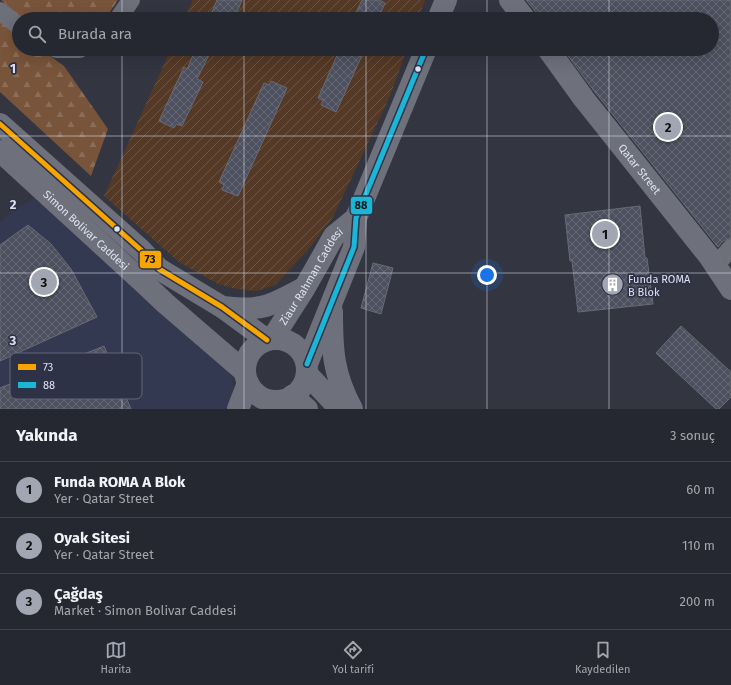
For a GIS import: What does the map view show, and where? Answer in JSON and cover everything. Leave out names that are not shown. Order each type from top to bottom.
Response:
[{"type":"main road","points":[[441,12],[446,0]]},
{"type":"main road","points":[[510,0],[520,12]]},
{"type":"main road","name":"Ziaur Rahman Caddesi","points":[[307,369],[331,302],[354,247],[356,218],[423,56]]},
{"type":"main road","name":"Qatar Street","points":[[553,56],[584,99],[716,265],[731,289]]},
{"type":"main road","name":"Simon Bolivar Caddesi","points":[[0,124],[141,250],[159,269],[222,307],[270,340]]},
{"type":"main road","name":"Simon Bolivar Caddesi","points":[[0,150],[165,304],[247,377]]},
{"type":"main road","name":"Ziaur Rahman Caddesi","points":[[270,340],[304,289],[334,236],[356,218]]},
{"type":"main road","points":[[222,307],[254,309],[276,303],[304,289]]},
{"type":"main road","points":[[331,302],[332,341],[335,367],[343,393],[352,409]]},
{"type":"main road","points":[[238,409],[247,377],[246,363],[249,354],[255,347],[270,340],[281,339],[290,342],[304,355],[307,369],[304,382],[291,403],[263,398],[254,391],[247,377]]},
{"type":"main road","points":[[307,369],[340,409]]},
{"type":"street","points":[[123,12],[131,0]]},
{"type":"street","points":[[0,11],[12,20]]},
{"type":"street","points":[[716,265],[731,248]]},
{"type":"shaded area","points":[[193,0],[425,0],[421,12],[187,12]]},
{"type":"shaded area","points":[[168,56],[404,56],[390,96],[333,217],[308,250],[275,285],[256,291],[237,289],[218,284],[179,262],[104,196]]},
{"type":"shaded area","points":[[52,184],[136,260],[148,286],[213,345],[232,378],[234,409],[0,409],[0,222]]},
{"type":"green space","points":[[1,0],[118,0],[110,12],[15,12]]},
{"type":"green space","points":[[0,20],[12,29],[12,56],[50,56],[64,66],[108,129],[91,176],[0,92]]},
{"type":"building","points":[[217,0],[242,0],[237,12],[212,12]]},
{"type":"building","points":[[362,0],[379,0],[385,3],[381,12],[356,12]]},
{"type":"building","points":[[526,0],[731,0],[731,238],[723,241],[718,247],[594,91],[568,56],[719,56],[719,12],[535,11]]},
{"type":"building","points":[[193,56],[208,56],[197,79],[203,82],[182,126],[176,124],[174,128],[159,121],[184,67],[187,69]]},
{"type":"building","points":[[337,56],[362,56],[336,112],[321,105],[323,100],[318,98]]},
{"type":"building","points":[[271,81],[287,88],[238,196],[222,190],[224,185],[219,182],[264,83],[269,85]]},
{"type":"building","points":[[640,206],[645,258],[647,258],[653,304],[578,312],[565,215]]},
{"type":"building","points":[[28,225],[51,244],[71,269],[97,317],[18,353],[10,353],[10,356],[0,361],[0,245]]},
{"type":"building","points":[[373,263],[393,268],[381,314],[361,308]]},
{"type":"building","points":[[681,326],[731,372],[731,397],[719,409],[716,409],[656,353]]},
{"type":"building","points":[[104,346],[107,353],[87,353]]},
{"type":"building","points":[[10,384],[10,399],[127,399],[131,409],[0,409],[0,388]]},
{"type":"transit line","name":"88","points":[[307,364],[354,247],[356,218],[423,56]]},
{"type":"transit line","name":"73","points":[[0,124],[141,250],[159,269],[222,307],[267,340]]},
{"type":"place","name":"Oyak Sitesi","points":[[668,127]]},
{"type":"place","name":"Funda ROMA A Blok","points":[[605,234]]},
{"type":"place","name":"Çağdaş","points":[[44,282]]},
{"type":"place","name":"Funda ROMA B Blok","points":[[613,285]]}]
